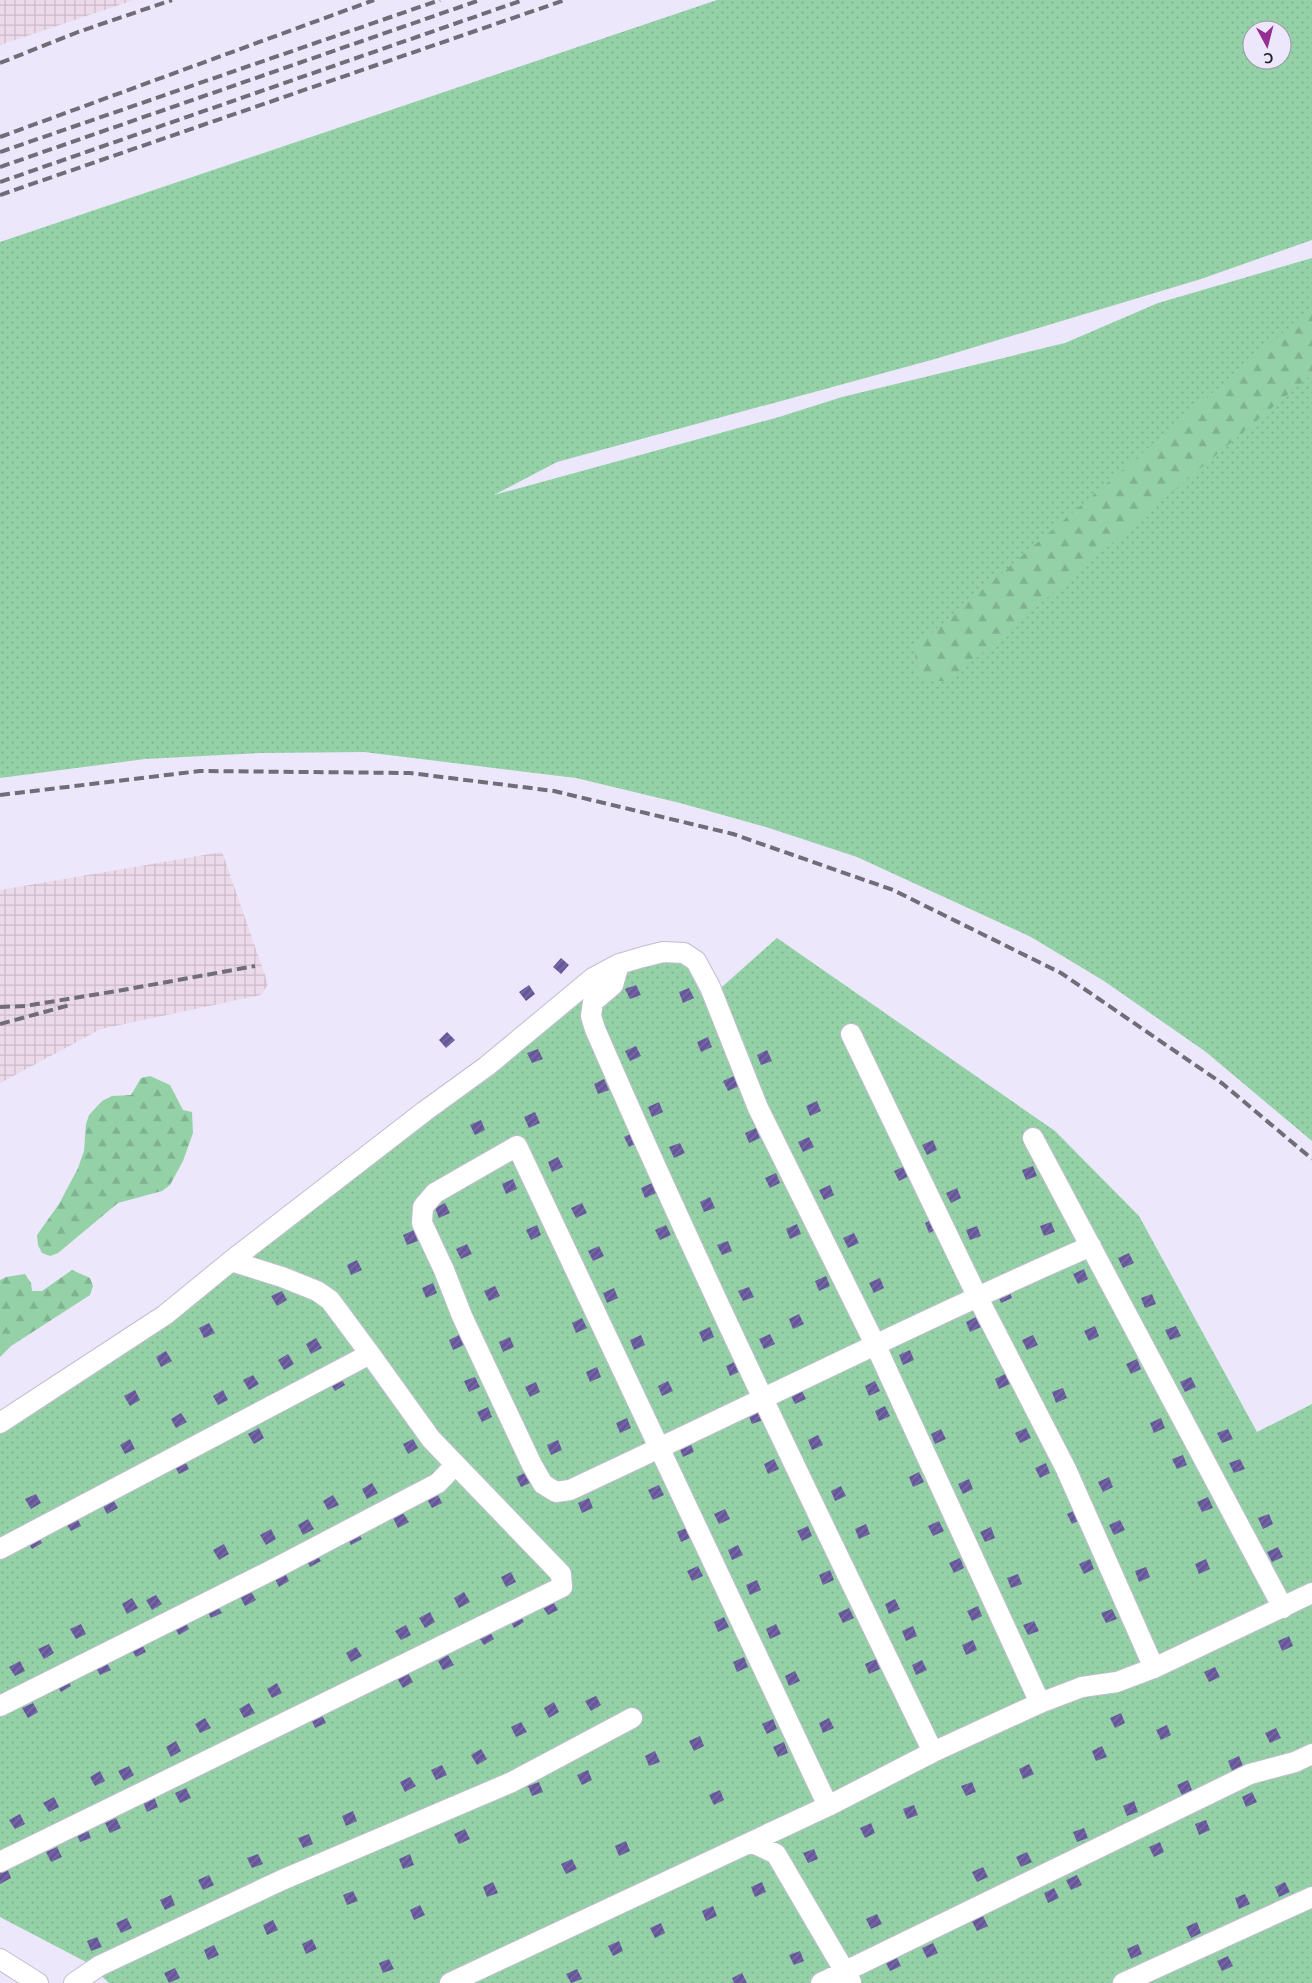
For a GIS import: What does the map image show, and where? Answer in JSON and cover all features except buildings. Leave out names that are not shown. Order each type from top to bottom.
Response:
[{"type":"street","points":[[0,1422],[165,1316],[231,1261],[425,1111],[487,1066],[593,978],[619,964],[663,952],[684,953],[696,961],[710,987],[758,1108],[875,1344],[1040,1703]]},
{"type":"street","points":[[619,964],[613,985],[594,1002],[591,1016],[595,1030],[686,1235],[762,1398],[933,1752]]},
{"type":"street","points":[[852,1034],[977,1296],[1066,1470],[1154,1668]]},
{"type":"street","points":[[1034,1138],[1283,1608]]},
{"type":"street","points":[[828,1806],[658,1448],[517,1146],[435,1193],[423,1207],[422,1223],[444,1270],[462,1316],[532,1465],[543,1484],[556,1492],[570,1490],[658,1448],[875,1344],[977,1296],[1090,1246]]},
{"type":"street","points":[[0,1862],[562,1587],[561,1574],[431,1440],[330,1300],[317,1291],[282,1277],[231,1261]]},
{"type":"street","points":[[0,1549],[370,1354]]},
{"type":"street","points":[[0,1706],[272,1570],[438,1483],[455,1465]]},
{"type":"street","points":[[450,1983],[828,1806],[933,1752],[1040,1703],[1082,1687],[1117,1682],[1154,1668],[1312,1593]]},
{"type":"street","points":[[74,1983],[99,1966],[282,1880],[512,1782],[632,1718]]},
{"type":"street","points":[[821,1983],[849,1977],[1242,1778],[1295,1762],[1312,1754]]},
{"type":"street","points":[[751,1842],[776,1854],[849,1977]]},
{"type":"street","points":[[1123,1983],[1312,1897]]},
{"type":"street","points":[[0,1959],[38,1983]]},
{"type":"shaded area","points":[[0,0],[134,0],[0,45]]},
{"type":"shaded area","points":[[222,852],[268,984],[261,995],[101,1029],[0,1083],[0,890]]},
{"type":"green space","points":[[717,0],[1312,0],[1312,240],[1201,279],[935,359],[557,462],[494,495],[779,417],[842,397],[1065,343],[1158,303],[1312,258],[1312,1141],[1206,1052],[1104,981],[1031,937],[857,857],[766,827],[680,803],[576,778],[364,752],[260,753],[145,759],[0,778],[0,242]]},
{"type":"green space","points":[[1312,308],[1312,374],[949,681],[919,681],[914,648]]},
{"type":"green space","points":[[777,938],[1055,1131],[1139,1216],[1257,1432],[1312,1404],[1312,1983],[109,1983],[86,1962],[0,1917],[0,1426],[537,1027],[658,954],[682,956],[705,1002]]},
{"type":"green space","points":[[150,1076],[170,1085],[183,1110],[192,1112],[193,1133],[183,1161],[170,1185],[162,1191],[118,1203],[58,1253],[50,1256],[42,1253],[38,1245],[37,1235],[59,1204],[78,1168],[84,1151],[86,1124],[89,1115],[102,1101],[112,1096],[131,1095],[141,1078]]},
{"type":"green space","points":[[72,1270],[90,1278],[93,1286],[90,1295],[11,1346],[0,1357],[0,1280],[6,1277],[25,1274],[31,1283],[32,1291],[42,1291]]},
{"type":"railway","points":[[0,63],[78,32],[172,0]]},
{"type":"railway","points":[[0,137],[374,0]]},
{"type":"railway","points":[[0,152],[440,0]]},
{"type":"railway","points":[[0,167],[480,0]]},
{"type":"railway","points":[[0,182],[523,0]]},
{"type":"railway","points":[[0,195],[565,0]]},
{"type":"railway","points":[[0,795],[200,771],[410,773],[554,791],[733,834],[893,890],[1061,973],[1223,1084],[1312,1159]]},
{"type":"railway","points":[[0,1007],[25,1006],[255,966]]},
{"type":"railway","points":[[0,1024],[70,1005]]}]
